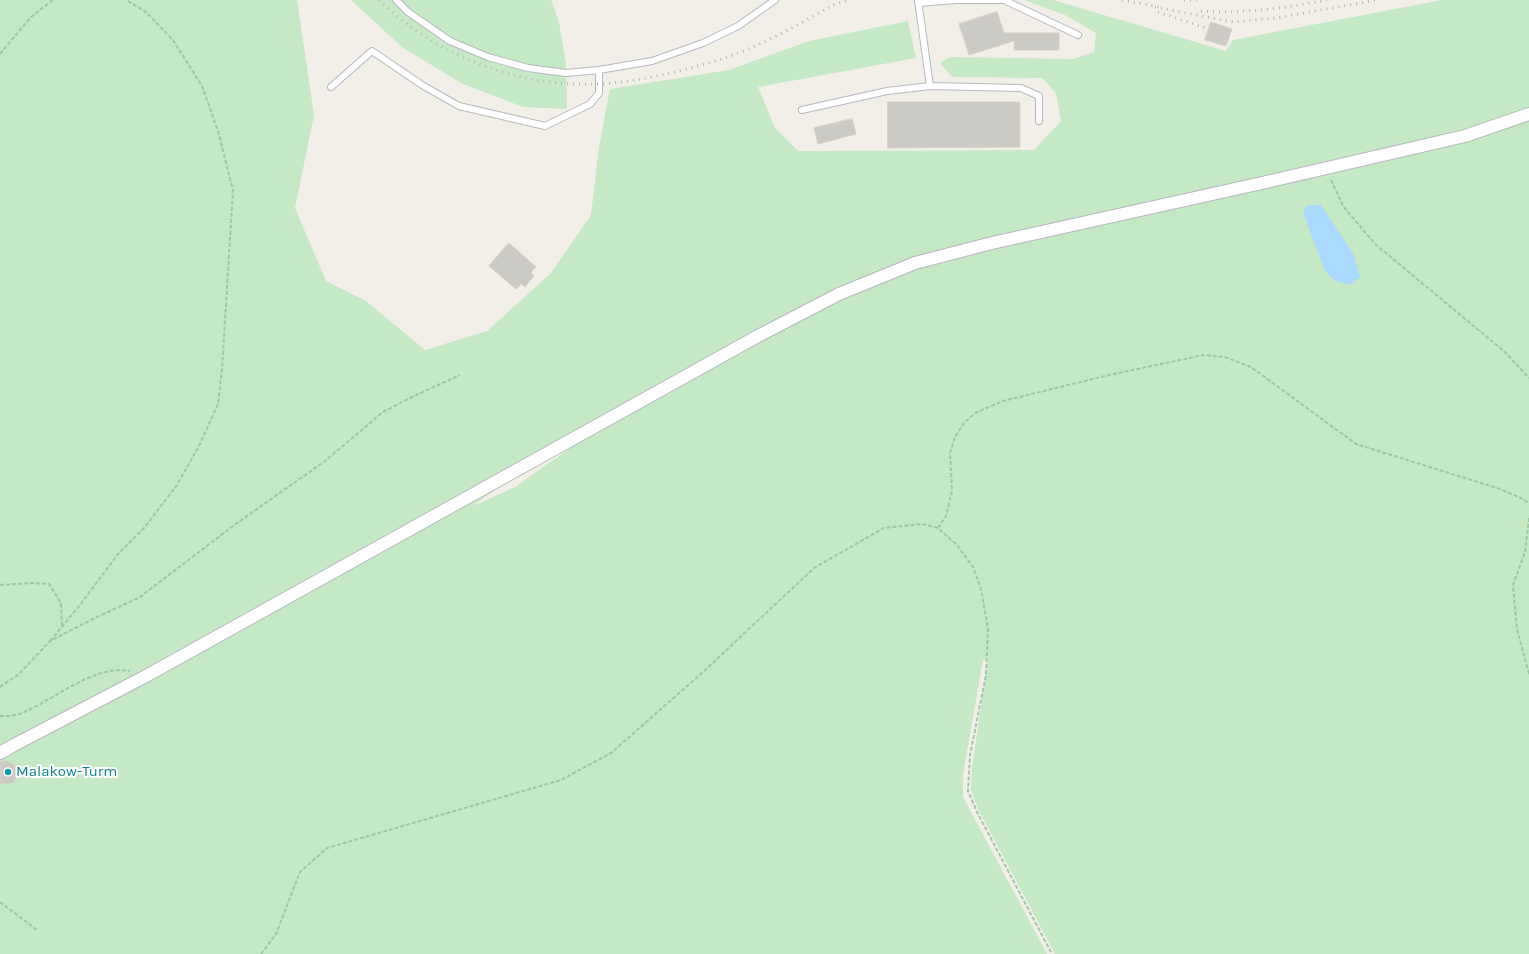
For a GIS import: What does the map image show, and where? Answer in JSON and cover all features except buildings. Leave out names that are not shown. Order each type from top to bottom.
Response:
[{"type":"street","points":[[0,753],[14,744],[146,676],[751,339],[838,294],[915,263],[985,244],[1465,136],[1529,114]]},
{"type":"lane","points":[[396,0],[408,12],[450,41],[488,57],[528,68],[566,73],[599,70],[652,61],[703,43],[738,26],[775,0]]},
{"type":"lane","points":[[930,86],[918,1],[1004,0],[1078,35]]},
{"type":"lane","points":[[330,87],[372,51],[422,85],[460,106],[545,126],[590,104],[599,93],[599,70]]},
{"type":"lane","points":[[802,110],[888,91],[930,86],[1021,88],[1039,96],[1039,121]]},
{"type":"path","points":[[0,54],[31,17],[53,0]]},
{"type":"path","points":[[0,687],[19,674],[50,641],[118,554],[145,528],[177,485],[199,446],[218,404],[222,369],[233,190],[218,131],[202,86],[173,40],[146,12],[126,0]]},
{"type":"path","points":[[1326,168],[1343,206],[1375,244],[1505,352],[1529,378]]},
{"type":"path","points":[[938,528],[946,516],[952,491],[950,453],[955,437],[964,423],[975,412],[1003,401],[1109,375],[1203,355],[1225,357],[1251,367],[1356,444],[1497,488],[1529,503]]},
{"type":"path","points":[[50,641],[140,597],[233,526],[325,461],[383,412],[412,397],[460,376]]},
{"type":"path","points":[[1529,518],[1525,552],[1513,585],[1516,628],[1529,674]]},
{"type":"path","points":[[261,954],[276,934],[300,872],[327,848],[561,780],[611,753],[703,672],[814,568],[884,528],[922,524],[938,528],[957,545],[973,567],[981,589],[988,629],[986,675],[970,755],[968,791],[981,819],[1052,954]]},
{"type":"path","points":[[0,585],[33,583],[49,584],[61,603],[62,627]]},
{"type":"path","points":[[0,716],[18,715],[102,672],[118,670],[146,676]]},
{"type":"path","points":[[0,902],[37,930]]},
{"type":"green space","points":[[0,0],[297,0],[314,115],[295,208],[326,281],[366,301],[425,350],[487,331],[551,273],[591,215],[599,147],[610,89],[729,70],[809,41],[908,21],[916,58],[758,87],[775,128],[798,151],[1034,150],[1061,121],[1056,93],[1042,78],[952,77],[940,63],[950,57],[1073,59],[1094,52],[1096,33],[1065,15],[1024,0],[1053,0],[1226,51],[1233,40],[1442,0],[1529,0],[1529,954],[1055,954],[979,811],[971,790],[972,767],[988,659],[983,660],[963,775],[963,797],[1047,954],[0,954]],"holes":[[[611,410],[617,415],[515,487],[476,505],[475,504]]]},
{"type":"green space","points":[[351,0],[551,0],[559,22],[566,64],[567,109],[523,107],[461,83],[402,47]]},
{"type":"water","points":[[1307,205],[1321,205],[1354,255],[1360,277],[1350,285],[1335,281],[1325,271],[1303,213]]},
{"type":"railway","points":[[379,0],[402,20],[426,37],[453,52],[480,64],[510,74],[570,84],[600,84],[631,81],[663,75],[701,65],[744,51],[833,5],[848,0]]},
{"type":"railway","points":[[1122,0],[1159,7]]},
{"type":"railway","points":[[1184,0],[1200,0]]},
{"type":"railway","points":[[1201,11],[1232,12],[1264,10],[1327,0]]},
{"type":"railway","points":[[1155,7],[1233,22],[1276,18],[1377,0]]},
{"type":"railway","points":[[1158,12],[1209,29]]},
{"type":"place","name":"Malakow-Turm","points":[[8,772]]}]
